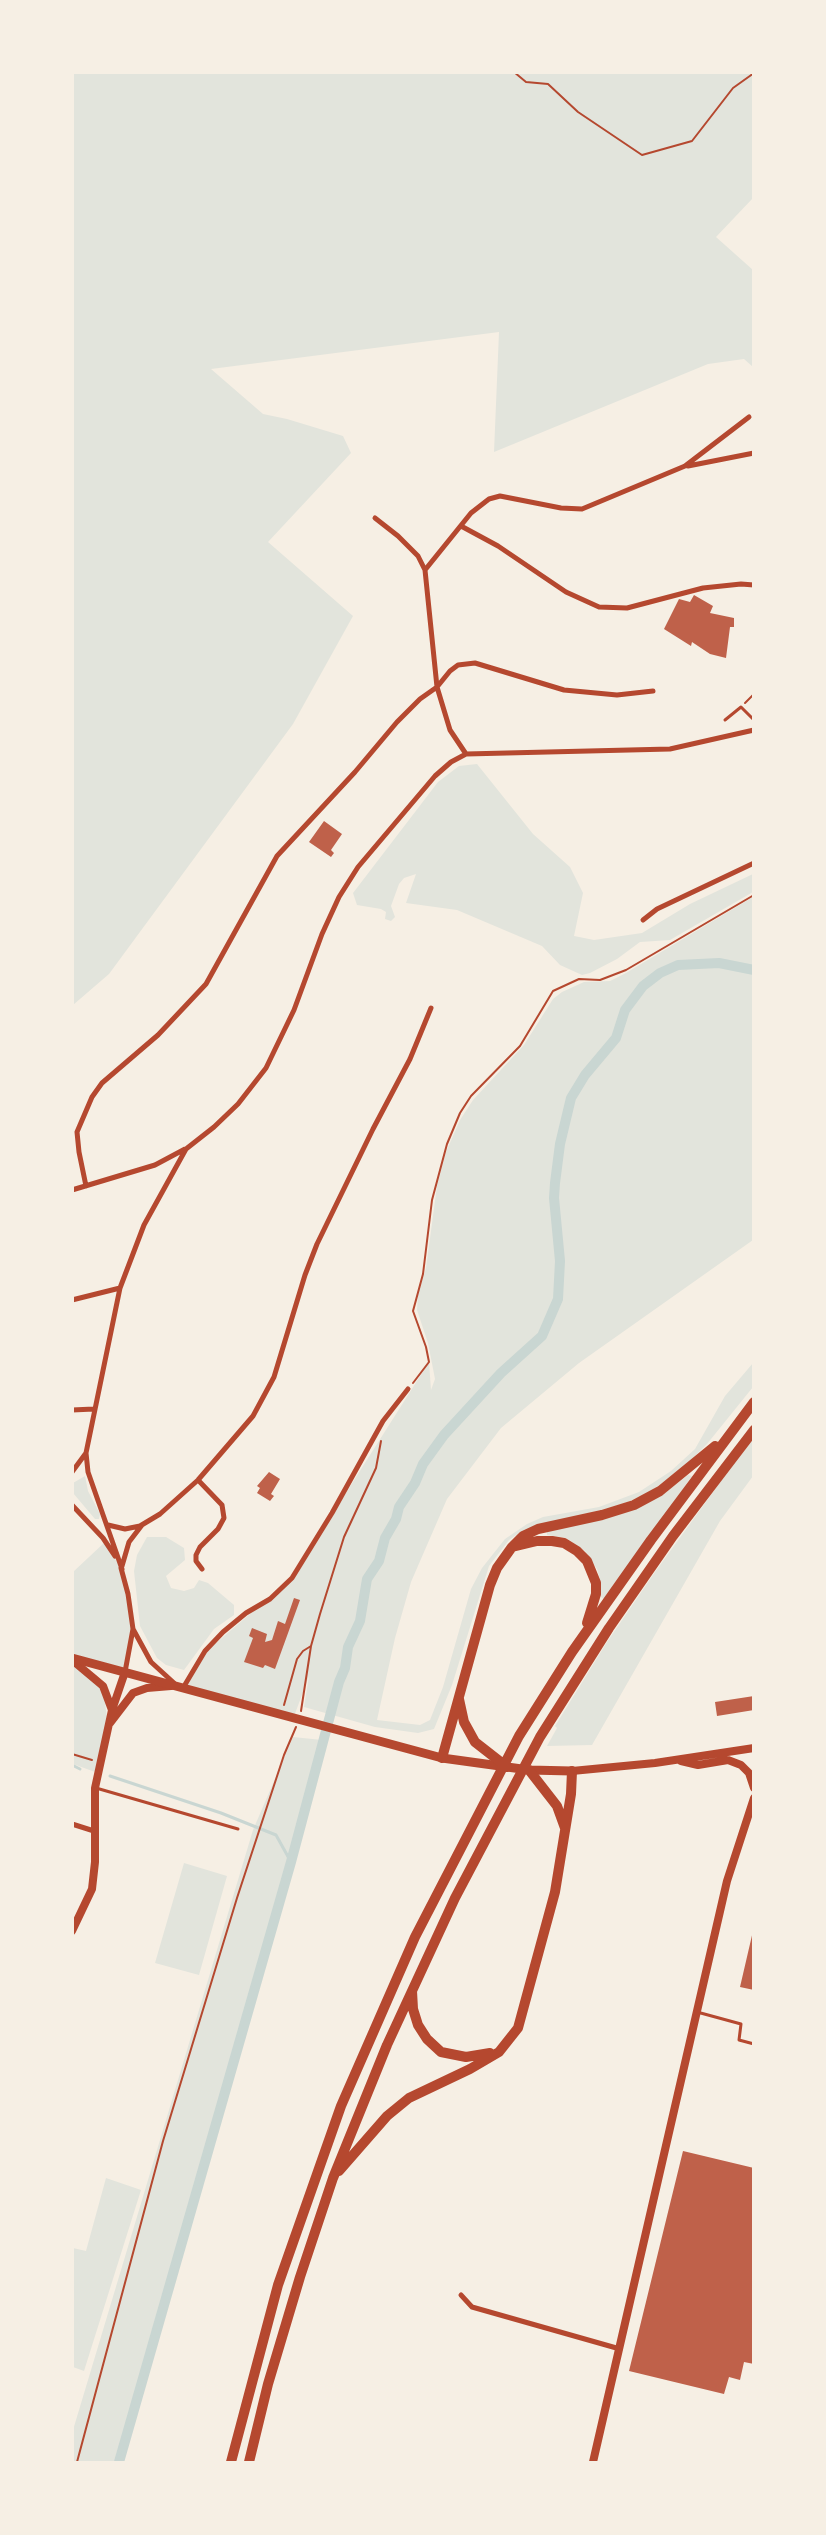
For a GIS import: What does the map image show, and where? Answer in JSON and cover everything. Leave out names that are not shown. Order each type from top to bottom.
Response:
[{"type":"highway","points":[[232,2462],[278,2285],[341,2106],[415,1936],[485,1798],[519,1736],[572,1652],[754,1402]]},
{"type":"highway","points":[[249,2462],[276,2357],[334,2178],[412,1989],[504,1802],[540,1737],[673,1536],[754,1430]]},
{"type":"highway","points":[[442,1758],[490,1586],[497,1568],[512,1547],[523,1536],[538,1529],[602,1515],[634,1505],[660,1491],[729,1434]]},
{"type":"highway","points":[[512,1547],[537,1541],[564,1543],[577,1551],[587,1561],[592,1572],[596,1594],[592,1614],[572,1652]]},
{"type":"highway","points":[[459,1698],[464,1722],[475,1742],[507,1767]]},
{"type":"highway","points":[[529,1770],[557,1806],[566,1829]]},
{"type":"highway","points":[[334,2178],[387,2116],[409,2098],[470,2069],[499,2052],[518,2028],[525,2008],[555,1892],[566,1829],[572,1771]]},
{"type":"highway","points":[[412,1989],[413,2010],[418,2025],[427,2039],[441,2052],[466,2057],[499,2052]]},
{"type":"main road","points":[[72,1659],[442,1758],[529,1770],[572,1771]]},
{"type":"street","points":[[685,466],[749,417]]},
{"type":"street","points":[[425,570],[470,513],[489,498],[500,496],[552,507],[582,509],[685,466],[754,453]]},
{"type":"street","points":[[375,518],[398,536],[418,556],[425,570],[437,687],[450,730],[466,754]]},
{"type":"street","points":[[461,526],[498,546],[578,598],[599,607],[627,608],[703,588],[741,584],[754,585]]},
{"type":"street","points":[[86,1186],[75,1132],[92,1097],[102,1083],[158,1036],[206,984],[265,875],[289,842],[355,772],[397,722],[420,699],[437,687],[450,671],[458,665],[475,663],[487,665],[538,684],[564,690],[617,695],[654,691]]},
{"type":"street","points":[[72,1190],[155,1165],[186,1149],[214,1127],[238,1104],[266,1068],[294,1010],[322,934],[339,897],[358,867],[435,776],[450,762],[466,754],[670,749],[754,730]]},
{"type":"street","points":[[643,920],[657,910],[754,862]]},
{"type":"street","points":[[122,1569],[123,1557],[129,1542],[143,1524],[180,1498],[198,1480],[253,1416],[266,1396],[274,1377],[304,1275],[317,1244],[373,1129],[410,1059],[431,1008]]},
{"type":"street","points":[[178,1686],[151,1662],[133,1629],[122,1569],[88,1472],[86,1452],[120,1288],[144,1225],[186,1149]]},
{"type":"street","points":[[72,1300],[120,1288]]},
{"type":"street","points":[[108,1727],[134,1693],[147,1688],[178,1686],[204,1651],[223,1632],[246,1613],[270,1600],[292,1578],[332,1513],[383,1421],[408,1389]]},
{"type":"street","points":[[72,1410],[94,1409]]},
{"type":"street","points":[[72,1472],[86,1452]]},
{"type":"street","points":[[198,1480],[222,1505],[224,1518],[218,1529],[200,1547],[196,1555],[196,1561],[202,1569]]},
{"type":"street","points":[[72,1505],[100,1535],[122,1569]]},
{"type":"street","points":[[108,1525],[125,1529],[143,1524]]},
{"type":"street","points":[[100,1535],[108,1525]]},
{"type":"street","points":[[72,1931],[78,1923],[92,1889],[95,1788],[112,1710],[125,1672],[133,1629]]},
{"type":"street","points":[[72,1659],[103,1686],[112,1710]]},
{"type":"street","points":[[572,1771],[677,1760],[754,1748]]},
{"type":"street","points":[[677,1760],[698,1765],[728,1760],[741,1765],[749,1773],[754,1788]]},
{"type":"street","points":[[593,2462],[727,1881],[754,1798]]},
{"type":"street","points":[[72,1824],[94,1831]]},
{"type":"street","points":[[461,2295],[472,2307],[620,2349]]},
{"type":"lane","points":[[725,720],[741,707],[754,720]]},
{"type":"lane","points":[[95,1788],[238,1829]]},
{"type":"lane","points":[[697,2011],[741,2024],[739,2040],[754,2044]]},
{"type":"path","points":[[514,72],[526,82],[548,84],[578,112],[642,155],[692,141],[733,88],[754,73]]},
{"type":"path","points":[[741,707],[754,694]]},
{"type":"path","points":[[408,1389],[429,1362],[426,1347],[413,1311],[423,1274],[432,1200],[446,1144],[460,1113],[471,1096],[520,1046],[553,991],[579,979],[600,980],[626,970],[754,895]]},
{"type":"path","points":[[77,2462],[163,2141],[259,1830],[304,1702],[311,1646],[344,1536],[376,1468],[382,1440]]},
{"type":"path","points":[[285,1703],[297,1659],[303,1651],[311,1646]]},
{"type":"path","points":[[72,1754],[100,1762]]},
{"type":"shaded area","points":[[73,73],[753,73],[753,198],[716,237],[753,270],[753,367],[744,359],[708,364],[494,452],[499,332],[211,369],[263,414],[287,419],[343,436],[351,453],[268,542],[353,616],[293,724],[109,974],[73,1005]]},
{"type":"shaded area","points":[[477,764],[533,834],[570,867],[583,893],[574,936],[594,940],[642,933],[690,904],[753,874],[753,892],[670,940],[640,942],[617,959],[590,973],[582,975],[560,965],[542,946],[457,910],[406,903],[416,874],[404,878],[399,884],[391,906],[395,917],[391,921],[385,919],[386,912],[381,909],[357,905],[353,893],[438,782],[459,766]]},
{"type":"shaded area","points":[[753,897],[753,1240],[579,1363],[501,1428],[447,1499],[411,1582],[395,1638],[377,1720],[420,1725],[430,1720],[443,1687],[471,1589],[482,1568],[505,1539],[527,1524],[543,1517],[599,1507],[639,1492],[671,1471],[695,1449],[725,1396],[753,1363],[753,1387],[707,1444],[687,1464],[650,1492],[623,1504],[522,1531],[509,1540],[489,1566],[452,1685],[434,1729],[418,1733],[375,1727],[304,1707],[309,1676],[293,1719],[183,1688],[202,1655],[292,1578],[429,1362],[431,1390],[435,1379],[428,1343],[417,1310],[418,1295],[426,1268],[437,1186],[446,1152],[460,1120],[473,1100],[524,1045],[553,999],[562,992],[584,982],[610,981]]},
{"type":"shaded area","points":[[753,1437],[753,1476],[720,1521],[592,1745],[547,1746],[557,1728],[555,1726],[607,1642],[655,1572]]},
{"type":"shaded area","points":[[688,1475],[692,1476],[605,1600],[601,1597],[600,1579],[597,1569],[585,1551],[566,1538],[547,1535],[547,1531],[632,1510],[666,1492]]},
{"type":"shaded area","points":[[85,1476],[88,1491],[100,1514],[99,1519],[95,1519],[73,1493],[73,1483]]},
{"type":"shaded area","points":[[147,1537],[166,1537],[184,1548],[185,1560],[166,1576],[171,1588],[184,1591],[194,1588],[199,1580],[208,1583],[234,1605],[234,1615],[214,1629],[184,1670],[166,1665],[157,1658],[140,1626],[134,1571],[137,1555]]},
{"type":"shaded area","points":[[105,1542],[122,1569],[133,1629],[125,1672],[75,1661],[103,1686],[108,1727],[98,1773],[73,1764],[73,1572]]},
{"type":"shaded area","points":[[293,1737],[322,1740],[118,2462],[73,2462],[73,2430],[253,1830]]},
{"type":"shaded area","points":[[184,1863],[227,1876],[199,1975],[155,1963]]},
{"type":"shaded area","points":[[106,2178],[141,2190],[84,2371],[73,2367],[73,2248],[86,2251]]},
{"type":"building","points":[[694,595],[713,606],[710,613],[734,618],[734,627],[730,627],[726,658],[710,654],[692,642],[691,646],[664,629],[679,599],[690,602]]},
{"type":"building","points":[[324,821],[342,834],[331,850],[334,853],[331,857],[309,842]]},
{"type":"building","points":[[269,1472],[280,1479],[271,1494],[274,1496],[270,1501],[257,1493],[260,1488],[257,1486]]},
{"type":"building","points":[[294,1598],[300,1600],[275,1669],[265,1665],[263,1668],[244,1662],[253,1638],[249,1636],[252,1628],[267,1634],[265,1642],[272,1640],[278,1621],[285,1624]]},
{"type":"building","points":[[754,1696],[754,1710],[717,1716],[715,1702]]},
{"type":"building","points":[[754,1931],[754,1990],[740,1987]]},
{"type":"building","points":[[683,2151],[754,2168],[754,2364],[744,2362],[740,2380],[729,2377],[724,2394],[629,2371]]},
{"type":"waterway","points":[[119,2462],[291,1862],[339,1682],[345,1668],[348,1647],[360,1621],[367,1579],[379,1561],[385,1538],[396,1519],[399,1507],[415,1483],[423,1464],[444,1435],[501,1373],[542,1336],[558,1299],[560,1261],[554,1198],[560,1144],[571,1098],[585,1075],[616,1038],[625,1010],[643,986],[660,973],[678,965],[719,963],[754,970]]},
{"type":"waterway","points":[[72,1765],[80,1769]]},
{"type":"waterway","points":[[110,1776],[221,1813],[276,1835],[291,1862]]}]
